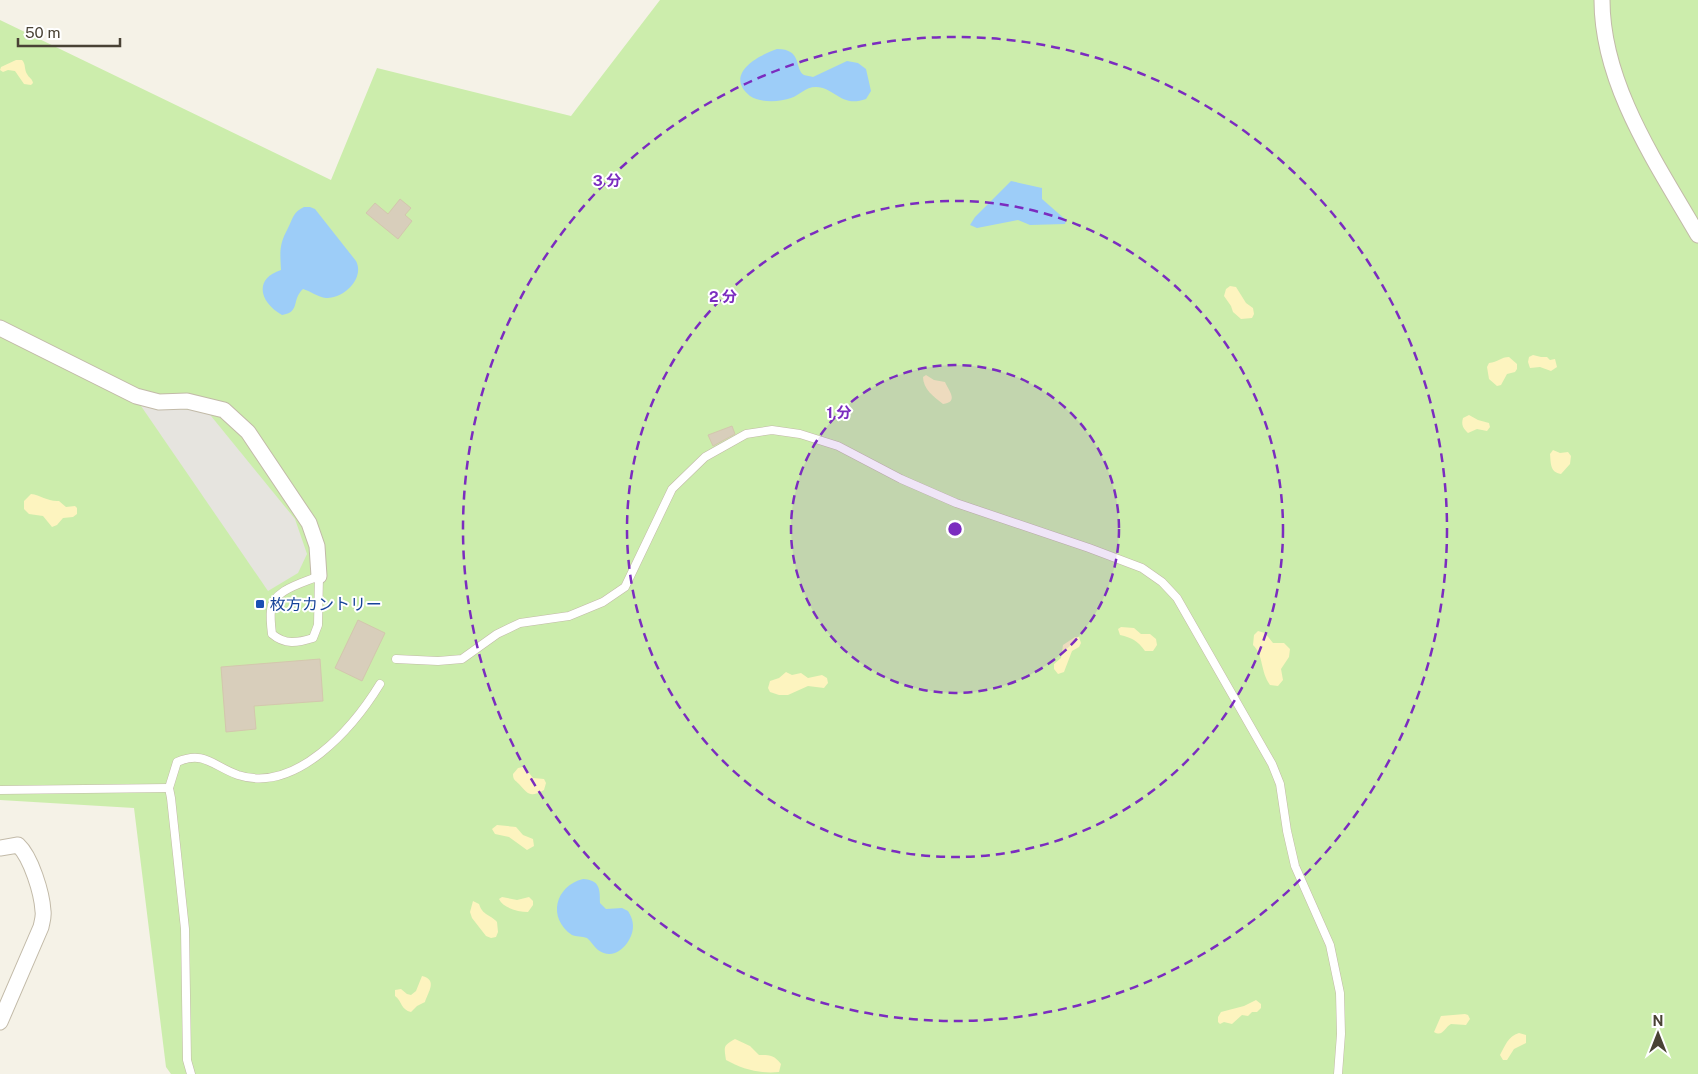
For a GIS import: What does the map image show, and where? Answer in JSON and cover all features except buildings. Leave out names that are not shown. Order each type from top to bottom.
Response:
[{"type":"street","points":[[1602,0],[1602,21],[1611,59],[1627,106],[1648,148],[1698,234]]},
{"type":"street","points":[[0,328],[136,396],[159,402],[187,401],[224,410],[248,432],[309,523],[316,546],[319,576]]},
{"type":"street","points":[[0,848],[18,845],[23,850],[38,883],[44,913],[41,927],[0,1022]]},
{"type":"lane","points":[[396,659],[438,661],[462,659],[497,634],[520,623],[569,616],[603,602],[625,587],[672,489],[705,457],[746,434],[772,430],[800,434],[838,446],[901,479],[956,503],[1142,568],[1162,582],[1177,598],[1272,764],[1280,784],[1287,832],[1295,866],[1330,945],[1340,993],[1341,1034],[1338,1074]]},
{"type":"lane","points":[[319,576],[318,625],[313,638],[300,642],[279,640],[272,634],[270,608],[274,600],[282,591],[319,576]]},
{"type":"lane","points":[[191,1074],[188,1060],[185,929],[171,798],[168,788],[177,762],[189,757],[207,760],[238,775],[260,779],[280,776],[308,762],[346,730],[371,699],[380,684]]},
{"type":"lane","points":[[0,790],[168,788]]},
{"type":"green space","points":[[660,0],[1698,0],[1698,1074],[171,1074],[166,1067],[134,808],[0,800],[0,20],[331,180],[377,68],[571,116]]},
{"type":"sand","points":[[16,60],[22,60],[25,65],[26,72],[33,81],[31,85],[24,84],[15,71],[8,70],[3,72],[0,70],[1,67]]},
{"type":"sand","points":[[1230,286],[1236,287],[1246,303],[1253,308],[1254,314],[1252,318],[1241,319],[1233,312],[1224,296],[1226,289]]},
{"type":"sand","points":[[1533,355],[1547,357],[1550,360],[1555,359],[1557,367],[1551,371],[1540,367],[1530,368],[1529,357]]},
{"type":"sand","points":[[1509,357],[1517,364],[1517,369],[1515,372],[1507,374],[1501,385],[1497,386],[1489,379],[1487,367],[1489,363]]},
{"type":"sand","points":[[926,375],[934,380],[945,382],[952,396],[951,401],[943,404],[936,399],[923,381],[923,377]]},
{"type":"sand","points":[[1469,415],[1489,423],[1490,427],[1487,431],[1477,429],[1468,433],[1462,423],[1463,418]]},
{"type":"sand","points":[[1553,450],[1560,453],[1568,452],[1571,456],[1570,464],[1561,474],[1557,473],[1552,467],[1550,454]]},
{"type":"sand","points":[[31,494],[59,501],[66,507],[75,506],[77,514],[73,517],[63,518],[57,525],[52,527],[43,516],[29,514],[24,509],[24,501]]},
{"type":"sand","points":[[1121,627],[1134,628],[1141,634],[1150,634],[1156,639],[1157,645],[1153,651],[1145,651],[1134,640],[1120,635],[1118,629]]},
{"type":"sand","points":[[1258,631],[1265,633],[1273,643],[1284,643],[1290,649],[1289,657],[1281,669],[1283,680],[1278,686],[1270,685],[1259,654],[1253,645],[1254,635]]},
{"type":"sand","points":[[1075,637],[1079,637],[1081,643],[1079,647],[1072,651],[1064,672],[1058,674],[1054,669],[1054,664],[1061,658],[1063,645]]},
{"type":"sand","points":[[786,672],[792,675],[801,673],[808,678],[822,675],[827,678],[828,683],[824,688],[808,686],[788,695],[770,692],[768,688],[770,681],[779,678]]},
{"type":"sand","points":[[523,767],[533,778],[544,779],[546,783],[544,790],[530,794],[514,780],[513,774],[518,768]]},
{"type":"sand","points":[[497,825],[516,827],[523,835],[533,839],[534,846],[527,850],[509,837],[495,834],[492,829]]},
{"type":"sand","points":[[502,897],[517,900],[529,897],[533,901],[533,905],[528,912],[515,910],[501,902],[499,899]]},
{"type":"sand","points":[[473,901],[479,904],[485,913],[497,922],[498,932],[496,937],[486,936],[472,918],[470,912]]},
{"type":"sand","points":[[422,976],[430,980],[430,990],[425,1002],[411,1012],[408,1011],[395,996],[395,990],[401,989],[411,995],[416,991]]},
{"type":"sand","points":[[1256,1000],[1261,1004],[1261,1008],[1257,1012],[1252,1012],[1248,1016],[1242,1015],[1232,1024],[1224,1022],[1220,1024],[1218,1022],[1221,1012],[1244,1006]]},
{"type":"sand","points":[[1465,1014],[1470,1019],[1466,1025],[1451,1024],[1441,1033],[1434,1032],[1441,1016]]},
{"type":"sand","points":[[1519,1033],[1526,1035],[1526,1043],[1514,1049],[1507,1060],[1503,1060],[1500,1055],[1505,1045],[1512,1036]]},
{"type":"sand","points":[[735,1039],[750,1046],[759,1055],[774,1057],[781,1064],[779,1072],[751,1070],[726,1060],[725,1047]]},
{"type":"shaded area","points":[[141,406],[207,411],[295,519],[307,554],[298,573],[268,591]]},
{"type":"water","points":[[777,49],[791,52],[801,72],[804,75],[813,77],[847,61],[858,63],[866,69],[871,91],[866,99],[857,101],[844,99],[823,88],[816,87],[809,88],[794,97],[781,100],[764,101],[750,96],[743,88],[740,80],[742,73],[753,61]]},
{"type":"water","points":[[1011,181],[1042,188],[1042,199],[1066,220],[1065,224],[1030,225],[1018,220],[977,228],[970,225],[975,217]]},
{"type":"water","points":[[304,207],[315,209],[356,261],[358,274],[346,291],[333,297],[326,298],[303,289],[297,297],[292,311],[282,315],[274,310],[265,298],[263,285],[272,274],[281,270],[280,253],[283,239],[294,216]]},
{"type":"water","points":[[583,879],[596,883],[599,890],[600,903],[606,909],[622,908],[630,914],[633,921],[631,936],[623,948],[615,953],[602,953],[587,938],[572,935],[559,920],[557,912],[561,895],[566,888]]},
{"type":"place","name":"枚方カントリー","points":[[260,604]]}]
